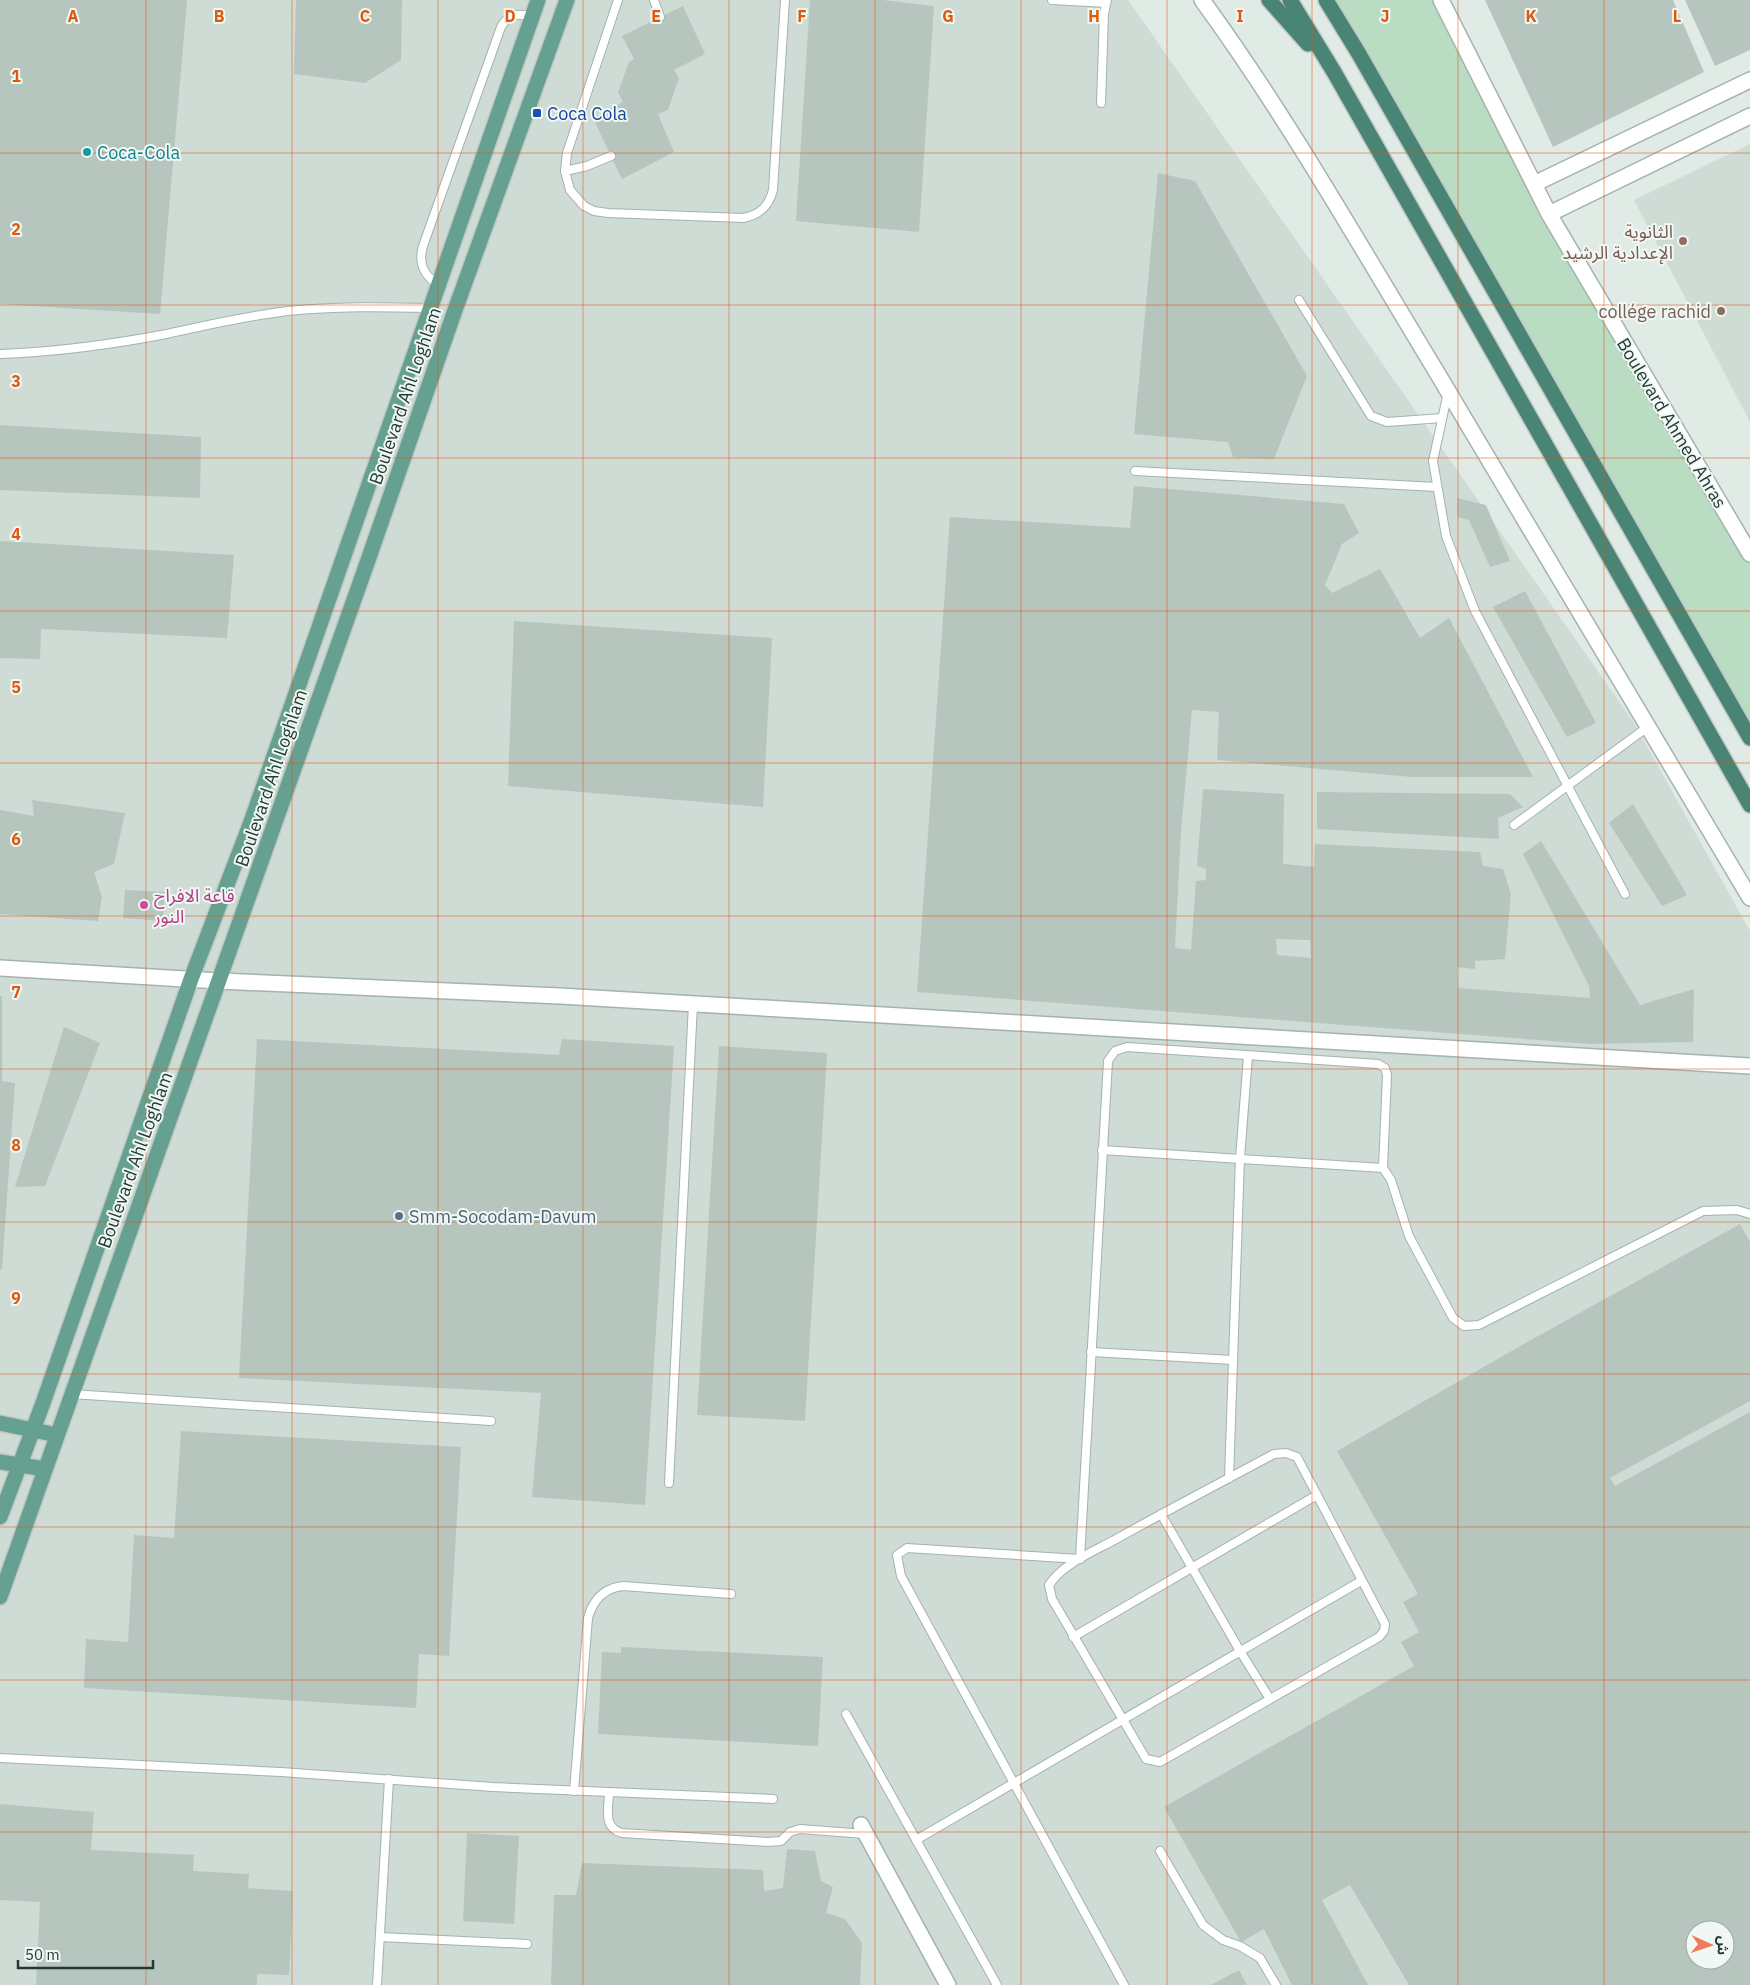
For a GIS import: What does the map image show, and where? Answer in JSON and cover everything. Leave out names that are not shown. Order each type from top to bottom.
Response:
[{"type":"highway","points":[[1269,0],[1334,72]]},
{"type":"highway","points":[[1290,0],[1334,72],[1750,805]]},
{"type":"highway","points":[[1326,0],[1359,54],[1750,738]]},
{"type":"highway","points":[[1333,0],[1359,54]]},
{"type":"main road","name":"Boulevard Ahl Loghlam","points":[[0,1517],[18,1464],[43,1402],[191,980],[250,822],[432,308],[538,0]]},
{"type":"main road","name":"Boulevard Ahl Loghlam","points":[[0,1597],[454,313],[567,0]]},
{"type":"main road","points":[[432,308],[454,313]]},
{"type":"main road","points":[[344,556],[366,566]]},
{"type":"main road","points":[[250,822],[272,830]]},
{"type":"main road","points":[[0,1423],[57,1435]]},
{"type":"main road","points":[[0,1462],[45,1469]]},
{"type":"street","points":[[1202,0],[1242,54],[1307,157],[1649,726],[1750,898]]},
{"type":"street","name":"Boulevard Ahmed Ahras","points":[[1441,0],[1549,214],[1750,554]]},
{"type":"street","points":[[1534,184],[1750,80]]},
{"type":"street","points":[[1549,214],[1750,116]]},
{"type":"street","points":[[0,968],[191,980],[418,989],[693,1004],[1750,1066]]},
{"type":"street","points":[[863,1829],[948,1985]]},
{"type":"lane","points":[[618,0],[567,153],[565,171],[570,190],[584,206],[608,213],[743,218],[750,217],[764,210],[773,190],[785,0]]},
{"type":"lane","points":[[654,0],[660,18]]},
{"type":"lane","points":[[1052,0],[1107,1],[1101,102]]},
{"type":"lane","points":[[440,285],[432,281],[422,267],[421,253],[423,246],[501,26],[507,18],[516,14],[532,17]]},
{"type":"lane","points":[[565,171],[587,166],[611,156]]},
{"type":"lane","points":[[1299,300],[1371,416],[1387,422],[1442,418]]},
{"type":"lane","points":[[0,354],[79,348],[123,342],[200,326],[314,309],[378,306],[432,308]]},
{"type":"lane","points":[[1448,391],[1433,461],[1446,536],[1476,611],[1625,894]]},
{"type":"lane","points":[[1135,471],[1437,487]]},
{"type":"lane","points":[[1514,825],[1649,726]]},
{"type":"lane","points":[[669,1483],[693,1004]]},
{"type":"lane","points":[[1080,1559],[1108,1061],[1115,1051],[1127,1047],[1378,1064],[1385,1068],[1387,1075],[1383,1168],[1391,1180],[1409,1236],[1452,1318],[1464,1326],[1479,1325],[1703,1211],[1737,1210],[1750,1214]]},
{"type":"lane","points":[[1229,1478],[1240,1158],[1248,1056]]},
{"type":"lane","points":[[1102,1150],[1383,1168]]},
{"type":"lane","points":[[1091,1352],[1233,1360]]},
{"type":"lane","points":[[71,1394],[490,1421]]},
{"type":"lane","points":[[1286,1453],[1297,1457],[1385,1624],[1384,1632],[1379,1637],[1160,1762],[1146,1760],[1073,1637],[1052,1599],[1049,1585],[1055,1576],[1080,1559],[1161,1514],[1274,1454],[1286,1453]]},
{"type":"lane","points":[[1073,1637],[1317,1495]]},
{"type":"lane","points":[[1161,1514],[1270,1699]]},
{"type":"lane","points":[[1080,1559],[907,1548],[897,1555],[901,1576],[1124,1985]]},
{"type":"lane","points":[[916,1840],[1361,1581]]},
{"type":"lane","points":[[574,1791],[588,1618],[590,1610],[599,1596],[614,1587],[623,1586],[731,1594]]},
{"type":"lane","points":[[846,1714],[997,1985]]},
{"type":"lane","points":[[0,1758],[574,1791],[774,1799]]},
{"type":"lane","points":[[376,1985],[389,1779]]},
{"type":"lane","points":[[609,1792],[608,1820],[610,1827],[614,1831],[622,1833],[767,1842],[781,1841],[790,1832],[800,1829],[863,1829]]},
{"type":"lane","points":[[1160,1851],[1203,1925],[1224,1940],[1240,1946],[1260,1958],[1276,1985]]},
{"type":"lane","points":[[380,1937],[527,1944]]},
{"type":"shaded area","points":[[0,0],[1128,0],[1634,723],[1750,931],[1750,1985],[0,1985]]},
{"type":"shaded area","name":"collége rachid","points":[[1750,144],[1750,422],[1634,200]]},
{"type":"green space","points":[[1333,0],[1442,0],[1550,213],[1750,557],[1750,738]]},
{"type":"building","name":"Coca-Cola","points":[[0,0],[187,0],[160,314],[0,304]]},
{"type":"building","points":[[296,0],[402,0],[401,60],[365,83],[294,74]]},
{"type":"building","points":[[810,0],[883,0],[934,6],[919,232],[796,221]]},
{"type":"building","points":[[1485,0],[1673,0],[1704,72],[1553,147]]},
{"type":"building","points":[[1685,0],[1750,0],[1750,50],[1715,66]]},
{"type":"building","points":[[683,6],[705,54],[674,70],[679,78],[668,110],[658,114],[674,152],[622,179],[593,118],[623,102],[618,92],[629,62],[634,59],[622,36]]},
{"type":"building","points":[[1158,173],[1195,181],[1307,376],[1274,459],[1233,457],[1228,442],[1134,434]]},
{"type":"building","points":[[0,425],[201,437],[200,498],[0,490]]},
{"type":"building","points":[[1134,486],[1344,504],[1359,533],[1342,544],[1325,585],[1332,593],[1380,569],[1420,638],[1449,618],[1533,777],[1412,777],[1217,760],[1219,712],[1192,710],[1181,832],[1175,948],[1191,950],[1196,881],[1206,880],[1206,869],[1197,866],[1203,789],[1284,794],[1283,864],[1314,867],[1315,844],[1480,852],[1483,866],[1503,869],[1511,894],[1505,959],[1475,961],[1475,969],[1457,967],[1458,988],[1590,998],[1589,986],[1523,854],[1541,841],[1640,1005],[1694,989],[1693,1042],[1590,1044],[917,992],[950,517],[1130,528]],"holes":[[[1276,939],[1310,940],[1311,958],[1277,955]]]},
{"type":"building","points":[[1457,498],[1486,505],[1510,561],[1490,567],[1469,520],[1457,517]]},
{"type":"building","points":[[0,541],[234,555],[227,638],[41,629],[40,659],[0,658]]},
{"type":"building","points":[[1525,591],[1596,723],[1567,737],[1493,607]]},
{"type":"building","points":[[514,621],[772,638],[763,807],[508,786]]},
{"type":"building","points":[[1317,792],[1510,794],[1523,807],[1498,818],[1499,839],[1317,829]]},
{"type":"building","points":[[32,800],[125,813],[114,864],[94,872],[102,897],[98,921],[0,914],[0,810],[34,816]]},
{"type":"building","points":[[1633,804],[1687,895],[1662,906],[1609,823]]},
{"type":"building","points":[[125,890],[165,892],[163,921],[123,918]]},
{"type":"building","points":[[0,996],[2,996],[2,1081],[15,1083],[2,1269],[0,1269]]},
{"type":"building","points":[[64,1027],[100,1043],[45,1186],[15,1187]]},
{"type":"building","name":"Smm-Socodam-Davum","points":[[257,1039],[559,1055],[562,1039],[674,1046],[645,1505],[532,1497],[541,1393],[239,1378]]},
{"type":"building","points":[[719,1046],[827,1053],[805,1421],[697,1415]]},
{"type":"building","points":[[1740,1224],[1750,1242],[1750,1401],[1610,1478],[1615,1486],[1750,1412],[1750,1985],[1409,1985],[1350,1885],[1322,1900],[1368,1985],[1292,1985],[1264,1929],[1241,1942],[1164,1807],[1414,1666],[1401,1642],[1419,1632],[1403,1602],[1418,1594],[1337,1451],[1531,1340]]},
{"type":"building","points":[[181,1431],[461,1447],[449,1656],[419,1654],[416,1708],[84,1688],[86,1639],[128,1642],[134,1535],[174,1538]]},
{"type":"building","points":[[621,1647],[823,1657],[818,1746],[598,1734],[602,1652],[621,1653]]},
{"type":"building","points":[[0,1804],[94,1812],[91,1850],[194,1855],[193,1871],[249,1874],[248,1888],[293,1891],[289,1975],[257,1974],[257,1985],[36,1985],[40,1902],[0,1900]]},
{"type":"building","points":[[467,1833],[519,1836],[514,1924],[463,1921]]},
{"type":"building","points":[[787,1849],[815,1851],[821,1881],[833,1887],[826,1913],[845,1919],[862,1943],[860,1985],[551,1985],[554,1895],[576,1895],[582,1863],[763,1870],[764,1891],[783,1888]]},
{"type":"building","points":[[1239,1970],[1247,1985],[1211,1985]]},
{"type":"place","name":"Coca Cola","points":[[537,113]]},
{"type":"place","name":"Coca-Cola","points":[[87,152]]},
{"type":"place","name":"الثانوية الإعدادية الرشيد","points":[[1683,241]]},
{"type":"place","name":"collége rachid","points":[[1721,311]]},
{"type":"place","name":"قاعة الافراح النور","points":[[144,905]]},
{"type":"place","name":"Smm-Socodam-Davum","points":[[399,1216]]}]
